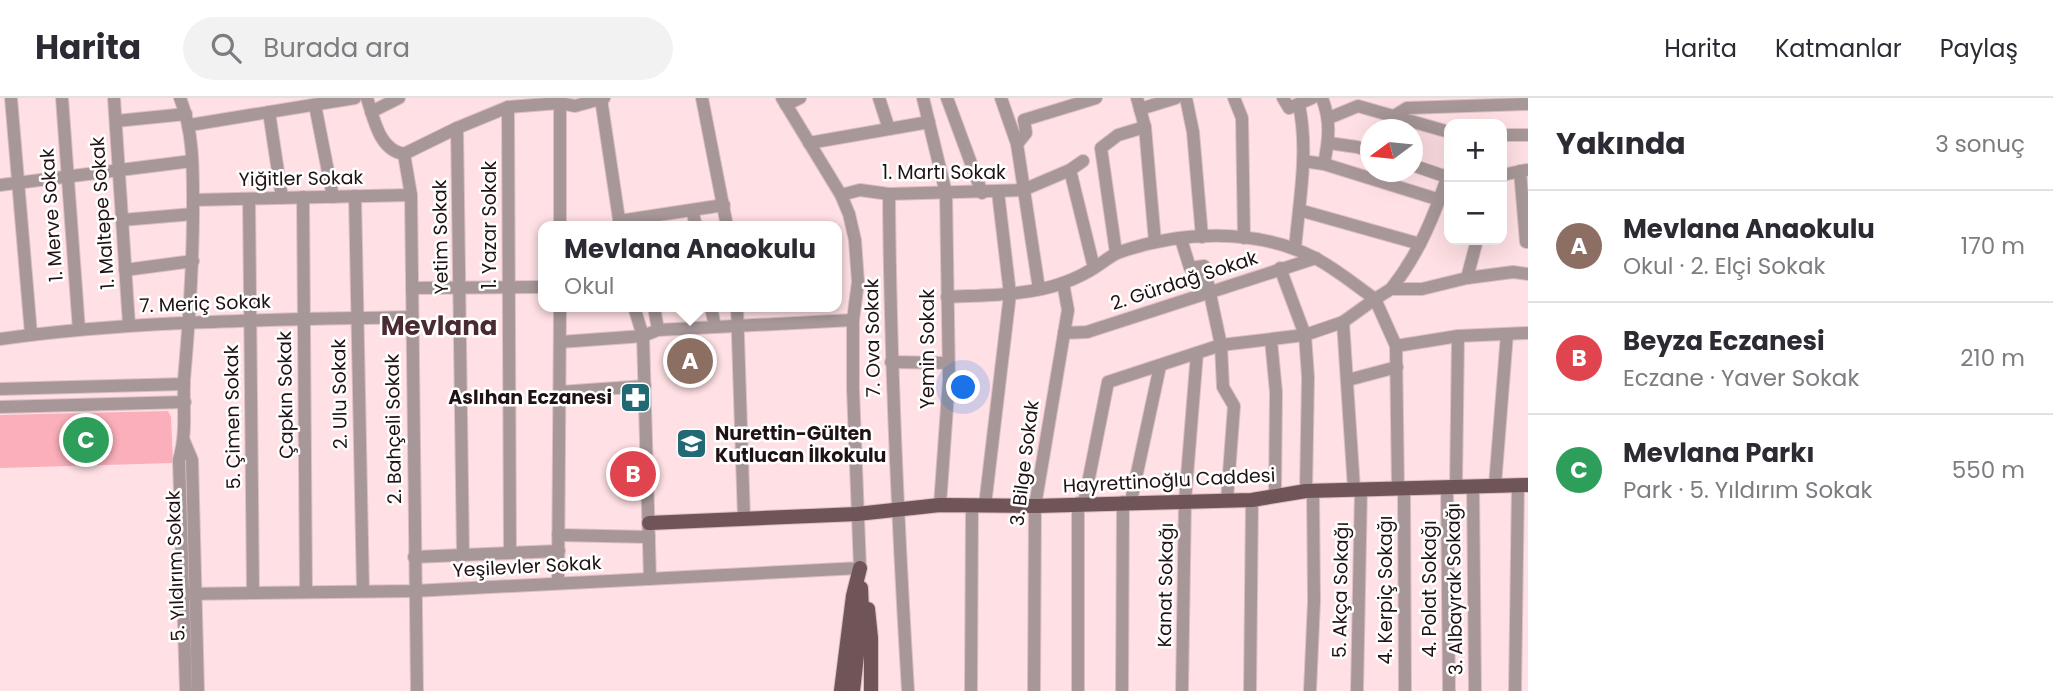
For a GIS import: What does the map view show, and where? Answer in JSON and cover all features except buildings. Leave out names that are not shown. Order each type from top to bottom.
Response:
[{"type":"main road","name":"Hayrettinoğlu Caddesi","points":[[857,514],[940,505],[1035,506],[1127,501],[1252,500],[1310,491],[1523,485]]},
{"type":"main road","points":[[649,530],[744,518],[857,514]]},
{"type":"main road","points":[[841,691],[853,596],[860,575]]},
{"type":"main road","points":[[853,691],[862,611],[860,575]]},
{"type":"main road","points":[[860,575],[870,621],[871,691]]},
{"type":"street","points":[[11,98],[31,334]]},
{"type":"street","name":"1. Merve Sokak","points":[[62,98],[79,330]]},
{"type":"street","name":"1. Maltepe Sokak","points":[[114,98],[129,326]]},
{"type":"street","name":"5. Yıldırım Sokak","points":[[180,98],[188,119],[192,161],[193,261],[184,384],[184,441],[179,460],[198,691]]},
{"type":"street","points":[[116,121],[188,119],[269,112],[355,98]]},
{"type":"street","points":[[367,98],[383,141],[395,153],[404,154],[508,107],[530,101],[561,100],[575,106],[603,98],[619,221]]},
{"type":"street","points":[[372,112],[399,98]]},
{"type":"street","points":[[702,98],[726,221]]},
{"type":"street","points":[[800,98],[784,101],[841,195],[855,240],[858,282],[853,320],[860,575]]},
{"type":"street","points":[[879,98],[889,129]]},
{"type":"street","name":"Yemin Sokak","points":[[923,98],[946,193],[948,363],[940,505]]},
{"type":"street","points":[[947,98],[982,193]]},
{"type":"street","points":[[1001,98],[1017,144],[1039,289]]},
{"type":"street","points":[[1017,144],[1026,133],[1024,120],[1096,98]]},
{"type":"street","points":[[1154,242],[1145,127],[1138,103],[1176,98]]},
{"type":"street","points":[[1186,98],[1194,132],[1202,237]]},
{"type":"street","points":[[1234,98],[1242,118],[1244,238]]},
{"type":"street","points":[[1283,98],[1289,108],[1312,98]]},
{"type":"street","points":[[1322,98],[1329,118],[1329,143],[1324,164]]},
{"type":"street","points":[[560,221],[561,100]]},
{"type":"street","points":[[315,104],[333,197]]},
{"type":"street","points":[[1394,116],[1406,108],[1528,104]]},
{"type":"street","points":[[1295,249],[1304,127],[1299,105]]},
{"type":"street","points":[[1329,118],[1358,106],[1444,131]]},
{"type":"street","name":"1. Yazar Sokak","points":[[508,107],[510,553]]},
{"type":"street","points":[[269,112],[282,198]]},
{"type":"street","points":[[808,143],[929,122]]},
{"type":"street","points":[[1116,253],[1101,148],[1118,135],[1145,127]]},
{"type":"street","name":"Yetim Sokak","points":[[457,128],[463,555]]},
{"type":"street","points":[[1507,135],[1528,135]]},
{"type":"street","points":[[1329,143],[1360,149]]},
{"type":"street","name":"2. Bahçeli Sokak","points":[[404,154],[411,195],[417,691]]},
{"type":"street","points":[[0,185],[192,161]]},
{"type":"street","name":"1. Martı Sokak","points":[[841,195],[860,190],[889,194],[1023,190],[1070,170],[1083,161]]},
{"type":"street","points":[[1303,161],[1324,164],[1440,200]]},
{"type":"street","points":[[1423,168],[1444,174]]},
{"type":"street","points":[[1070,170],[1094,268]]},
{"type":"street","points":[[1524,171],[1526,242]]},
{"type":"street","points":[[1078,691],[1081,503],[1108,382],[1222,345],[1306,335],[1343,322],[1391,289],[1406,269],[1420,244],[1446,182]]},
{"type":"street","points":[[971,691],[979,505],[1010,294],[998,192]]},
{"type":"street","name":"7. Ova Sokak","points":[[889,194],[891,362],[908,691]]},
{"type":"street","name":"Yiğitler Sokak","points":[[122,220],[249,199],[411,195]]},
{"type":"street","name":"2. Ulu Sokak","points":[[355,196],[363,591]]},
{"type":"street","name":"Çapkın Sokak","points":[[303,197],[306,592]]},
{"type":"street","name":"5. Çimen Sokak","points":[[249,199],[253,593]]},
{"type":"street","points":[[644,221],[724,205]]},
{"type":"street","points":[[692,210],[695,221]]},
{"type":"street","points":[[1299,210],[1420,244]]},
{"type":"street","points":[[947,297],[1010,294],[1039,289],[1063,283],[1094,268],[1116,253],[1154,242],[1202,237],[1244,238],[1295,249],[1316,258],[1375,299]]},
{"type":"street","points":[[1181,239],[1190,268],[1204,266],[1222,345],[1223,387],[1234,406],[1227,500]]},
{"type":"street","points":[[1467,278],[1476,245]]},
{"type":"street","name":"2. Gürdağ Sokak","points":[[1064,333],[1087,332],[1316,258]]},
{"type":"street","points":[[125,270],[193,261]]},
{"type":"street","points":[[1280,268],[1306,335],[1314,601],[1310,691]]},
{"type":"street","points":[[1391,289],[1422,289],[1467,278],[1513,272],[1528,274]]},
{"type":"street","name":"3. Bilge Sokak","points":[[1034,691],[1035,506],[1068,310],[1063,283]]},
{"type":"street","points":[[412,289],[538,287]]},
{"type":"street","name":"4. Kerpiç Sokağı","points":[[1375,299],[1396,346],[1405,691]]},
{"type":"street","points":[[558,583],[560,312]]},
{"type":"street","points":[[636,312],[643,336],[650,579]]},
{"type":"street","points":[[655,312],[658,330]]},
{"type":"street","points":[[712,312],[715,327]]},
{"type":"street","points":[[737,312],[744,518]]},
{"type":"street","name":"7. Meriç Sokak","points":[[0,339],[31,334],[190,322],[412,317]]},
{"type":"street","points":[[560,342],[643,336],[658,330],[853,320]]},
{"type":"street","name":"5. Akça Sokağı","points":[[1343,322],[1357,489],[1357,691]]},
{"type":"street","points":[[1396,346],[1458,335],[1528,333]]},
{"type":"street","points":[[1495,485],[1507,334]]},
{"type":"street","name":"4. Polat Sokağı","points":[[1449,691],[1452,486],[1458,335]]},
{"type":"street","points":[[1271,340],[1276,393],[1275,496]]},
{"type":"street","name":"Kanat Sokağı","points":[[1182,691],[1185,501],[1197,353]]},
{"type":"street","points":[[891,362],[948,363]]},
{"type":"street","points":[[1122,691],[1127,501],[1160,366]]},
{"type":"street","points":[[1348,380],[1397,367]]},
{"type":"street","points":[[0,389],[184,384]]},
{"type":"street","points":[[559,391],[645,386]]},
{"type":"street","points":[[0,407],[185,402]]},
{"type":"street","points":[[1515,691],[1523,485]]},
{"type":"street","name":"3. Albayrak Sokağı","points":[[1473,486],[1475,691]]},
{"type":"street","points":[[1250,691],[1252,500]]},
{"type":"street","points":[[558,535],[649,530]]},
{"type":"street","points":[[414,557],[559,551]]},
{"type":"street","name":"Yeşilevler Sokak","points":[[190,594],[414,591],[650,579],[860,575]]},
{"type":"street","name":"5. Yıldırım Sokak","points":[[186,691],[190,594]]},
{"type":"shaded area","points":[[168,411],[171,417],[173,463],[0,468],[0,415]]},
{"type":"place","name":"Mevlana Anaokulu","points":[[690,361]]},
{"type":"place","name":"Aslıhan Eczanesi","points":[[635,397]]},
{"type":"place","name":"Mevlana Parkı","points":[[86,440]]},
{"type":"place","name":"Nurettin-Gülten Kutlucan İlkokulu","points":[[692,444]]},
{"type":"place","name":"Beyza Eczanesi","points":[[633,474]]},
{"type":"district","name":"Mevlana","points":[[439,326]]}]
